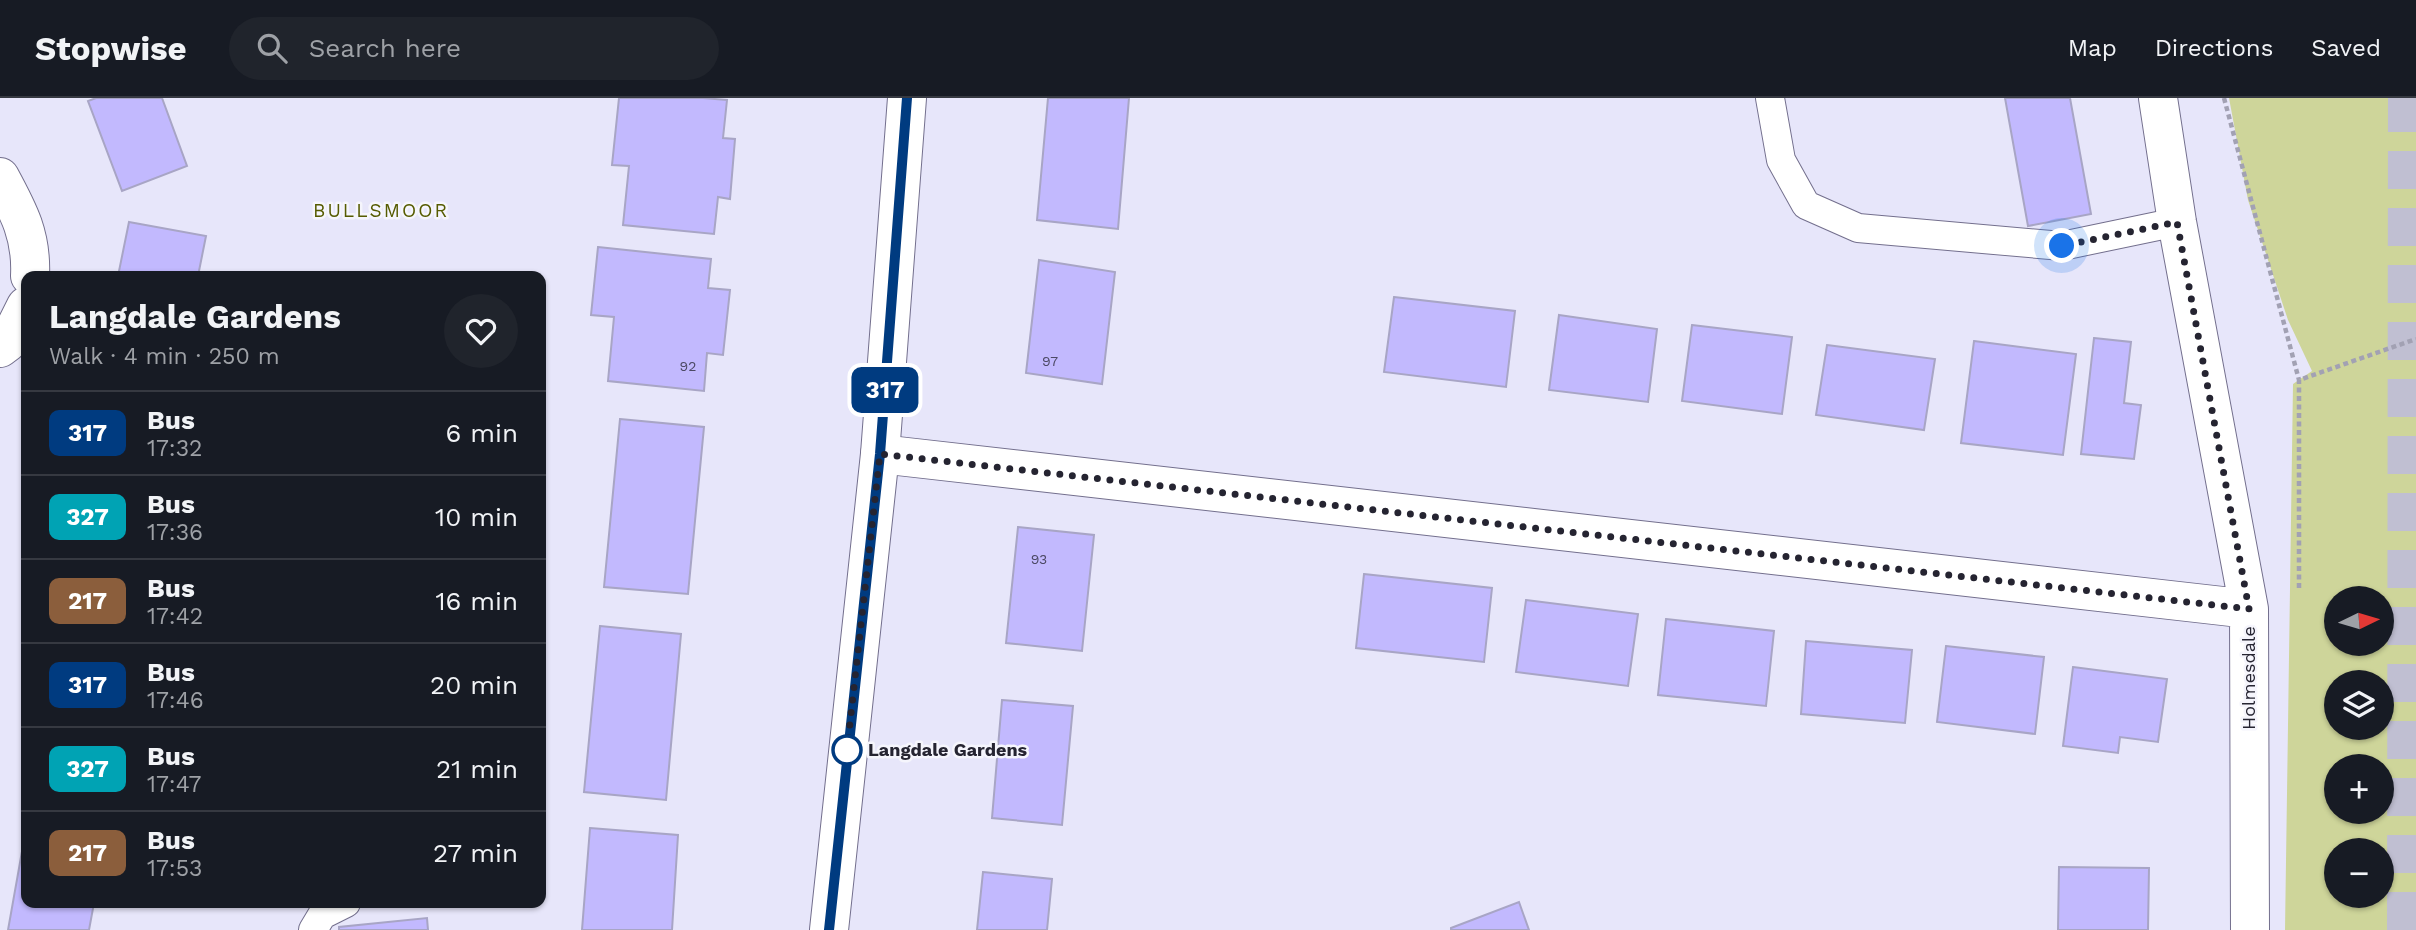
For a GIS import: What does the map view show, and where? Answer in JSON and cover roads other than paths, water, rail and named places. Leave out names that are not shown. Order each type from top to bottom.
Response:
[{"type":"street","points":[[829,930],[880,454],[907,98]]},
{"type":"street","name":"Holmesdale","points":[[2158,98],[2177,222],[2249,609],[2250,930]]},
{"type":"street","points":[[0,177],[23,219],[30,271]]},
{"type":"street","points":[[0,348],[8,342],[21,316]]},
{"type":"street","points":[[880,454],[2249,609]]},
{"type":"lane","points":[[1770,98],[1781,160],[1806,205],[1858,228],[2062,246],[2177,222]]},
{"type":"lane","points":[[313,930],[321,915],[336,908]]},
{"type":"tunnel","points":[[2406,930],[2407,98]]},
{"type":"place","name":"Langdale Gardens","points":[[847,750]]},
{"type":"district","name":"BULLSMOOR","points":[[381,210]]}]
